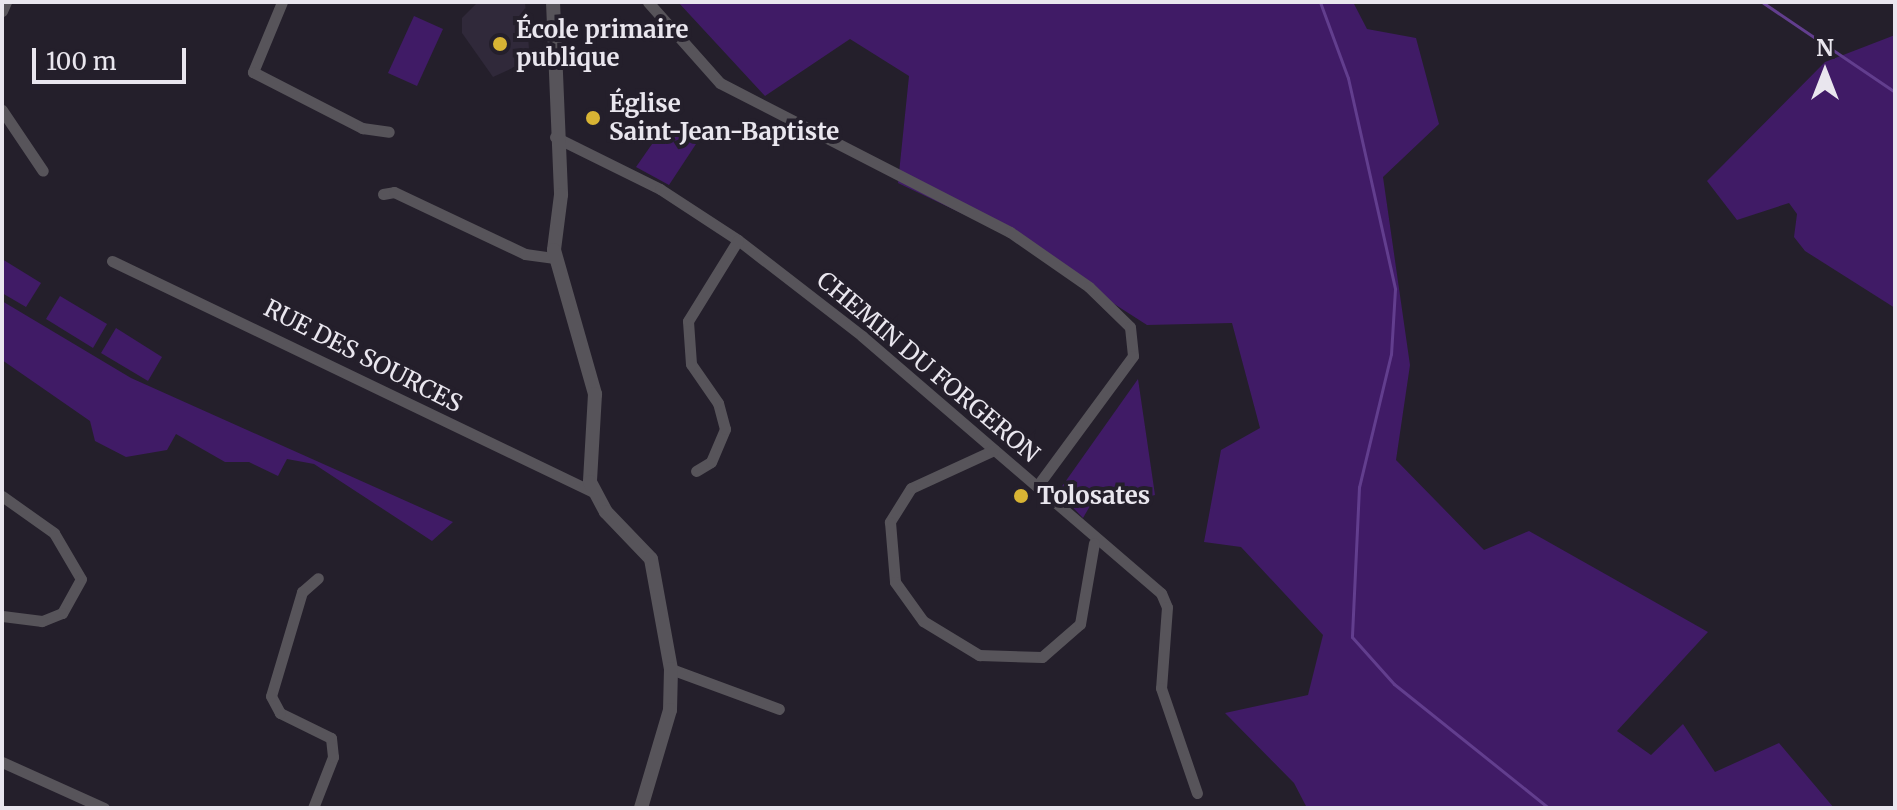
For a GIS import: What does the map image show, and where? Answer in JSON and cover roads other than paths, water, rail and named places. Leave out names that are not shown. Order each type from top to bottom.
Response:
[{"type":"street","points":[[2,10],[6,2]]},
{"type":"street","points":[[282,2],[253,72],[362,128],[389,132]]},
{"type":"street","points":[[648,2],[720,83],[1010,232],[1089,287],[1130,327],[1133,356],[1037,486]]},
{"type":"street","points":[[552,4],[556,232],[553,258],[595,394],[593,492],[651,559],[671,669],[670,710],[641,808]]},
{"type":"street","points":[[2,110],[43,171]]},
{"type":"street","name":"CHEMIN DU FORGERON","points":[[555,137],[660,189],[738,240],[1037,486],[1094,543],[1166,599],[1161,688],[1197,793]]},
{"type":"street","points":[[383,194],[394,192],[525,254],[553,258]]},
{"type":"street","points":[[696,471],[711,462],[725,429],[718,403],[691,364],[688,321],[738,240]]},
{"type":"street","name":"RUE DES SOURCES","points":[[112,261],[593,492]]},
{"type":"street","points":[[994,450],[918,483],[890,522],[895,582],[923,621],[979,655],[1042,657],[1080,624],[1094,543]]},
{"type":"street","points":[[2,496],[54,533],[81,585],[70,607],[49,619],[2,616]]},
{"type":"street","points":[[313,808],[333,757],[331,738],[280,713],[271,696],[302,592],[318,578]]},
{"type":"street","points":[[671,669],[779,709]]},
{"type":"street","points":[[2,762],[104,808]]},
{"type":"waterway","points":[[1320,2],[1348,78],[1395,289],[1391,354],[1359,487],[1352,637],[1394,684],[1549,808]]},
{"type":"waterway","points":[[1762,2],[1895,92]]},
{"type":"place","name":"École primaire publique","points":[[500,44]]},
{"type":"place","name":"Église Saint-Jean-Baptiste","points":[[593,118]]},
{"type":"place","name":"Tolosates","points":[[1021,496]]}]
